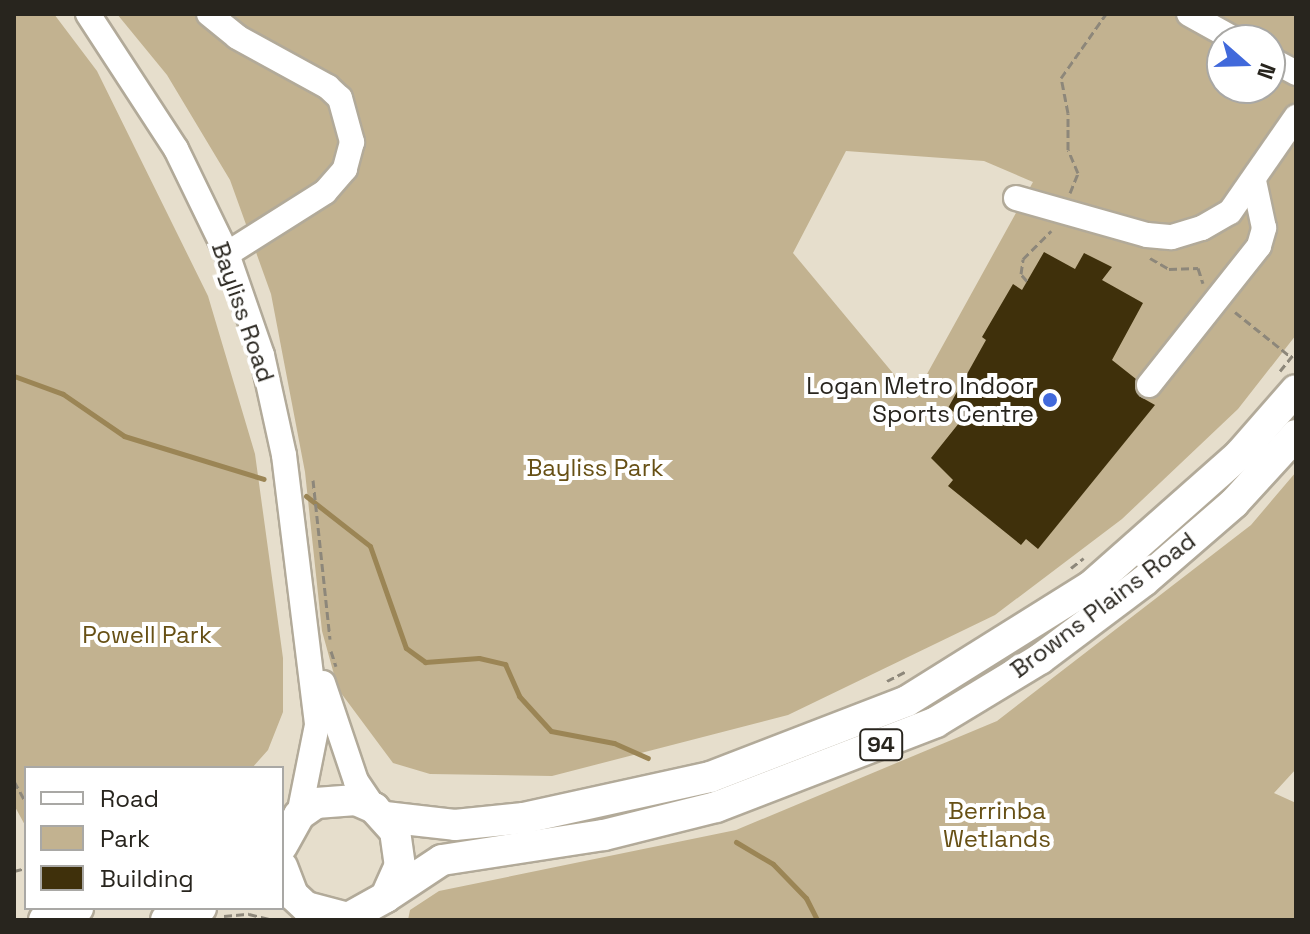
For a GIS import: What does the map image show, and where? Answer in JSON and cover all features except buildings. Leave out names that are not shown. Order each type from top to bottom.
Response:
[{"type":"main road","name":"Browns Plains Road","points":[[379,812],[455,825],[524,818],[710,777],[907,701],[1091,586],[1239,455],[1284,385]]},
{"type":"main road","name":"Browns Plains Road","points":[[379,908],[442,860],[604,835],[716,807],[936,722],[1040,659],[1144,581],[1234,503],[1296,435]]},
{"type":"main road","name":"94","points":[[288,831],[336,798],[379,812]]},
{"type":"main road","points":[[379,812],[395,831],[400,865],[379,908]]},
{"type":"main road","name":"94","points":[[284,872],[293,895],[314,912],[379,908]]},
{"type":"main road","points":[[44,920],[72,910]]},
{"type":"main road","points":[[166,920],[209,912]]},
{"type":"street","name":"Bayliss Road","points":[[88,14],[176,149],[227,254],[262,355],[284,455],[310,643],[317,725],[288,831]]},
{"type":"street","points":[[209,14],[237,37],[328,87],[340,98],[352,142],[345,169],[325,192],[227,254]]},
{"type":"street","points":[[1189,14],[1207,24]]},
{"type":"street","points":[[1016,198],[1147,235],[1172,237],[1202,228],[1230,212],[1296,117]]},
{"type":"street","points":[[1149,385],[1259,246],[1264,228],[1254,181]]},
{"type":"street","name":"Bayliss Road","points":[[310,643],[356,781],[379,812]]},
{"type":"path","points":[[1066,199],[1078,173],[1068,150],[1068,113],[1061,78],[1106,14]]},
{"type":"path","points":[[1027,281],[1021,267],[1033,245],[1052,230],[1062,233]]},
{"type":"path","points":[[1141,252],[1169,269],[1198,268],[1203,284],[1291,357]]},
{"type":"path","points":[[1284,385],[1291,357],[1296,351]]},
{"type":"path","points":[[313,480],[330,649],[340,677]]},
{"type":"path","points":[[1070,569],[1095,549]]},
{"type":"path","points":[[882,684],[909,670]]},
{"type":"path","points":[[14,781],[24,799]]},
{"type":"path","points":[[209,912],[249,914],[273,920]]},
{"type":"green space","name":"Powell Park","points":[[14,14],[54,14],[97,71],[208,296],[255,454],[283,658],[283,712],[268,750],[254,766],[24,766],[24,823],[14,805]]},
{"type":"green space","name":"Bayliss Park","points":[[117,14],[1296,14],[1296,335],[1238,409],[1122,519],[995,615],[788,715],[552,776],[430,774],[393,763],[338,689],[322,631],[305,472],[271,294],[230,180],[167,75]],"holes":[[[846,151],[984,161],[1033,182],[927,374],[902,384],[793,253]]]},
{"type":"green space","name":"Berrinba Wetlands","points":[[1296,472],[1296,769],[1274,793],[1296,803],[1296,920],[408,920],[410,910],[439,891],[736,830],[997,721],[1251,525]]},
{"type":"waterway","points":[[14,376],[63,394],[124,436],[264,479]]},
{"type":"waterway","points":[[306,496],[370,546],[406,648],[425,662],[479,658],[505,664],[519,696],[551,731],[614,743],[648,758]]},
{"type":"waterway","points":[[736,842],[773,864],[806,898],[817,920]]},
{"type":"place","name":"Logan Metro Indoor Sports Centre","points":[[1050,400]]}]
